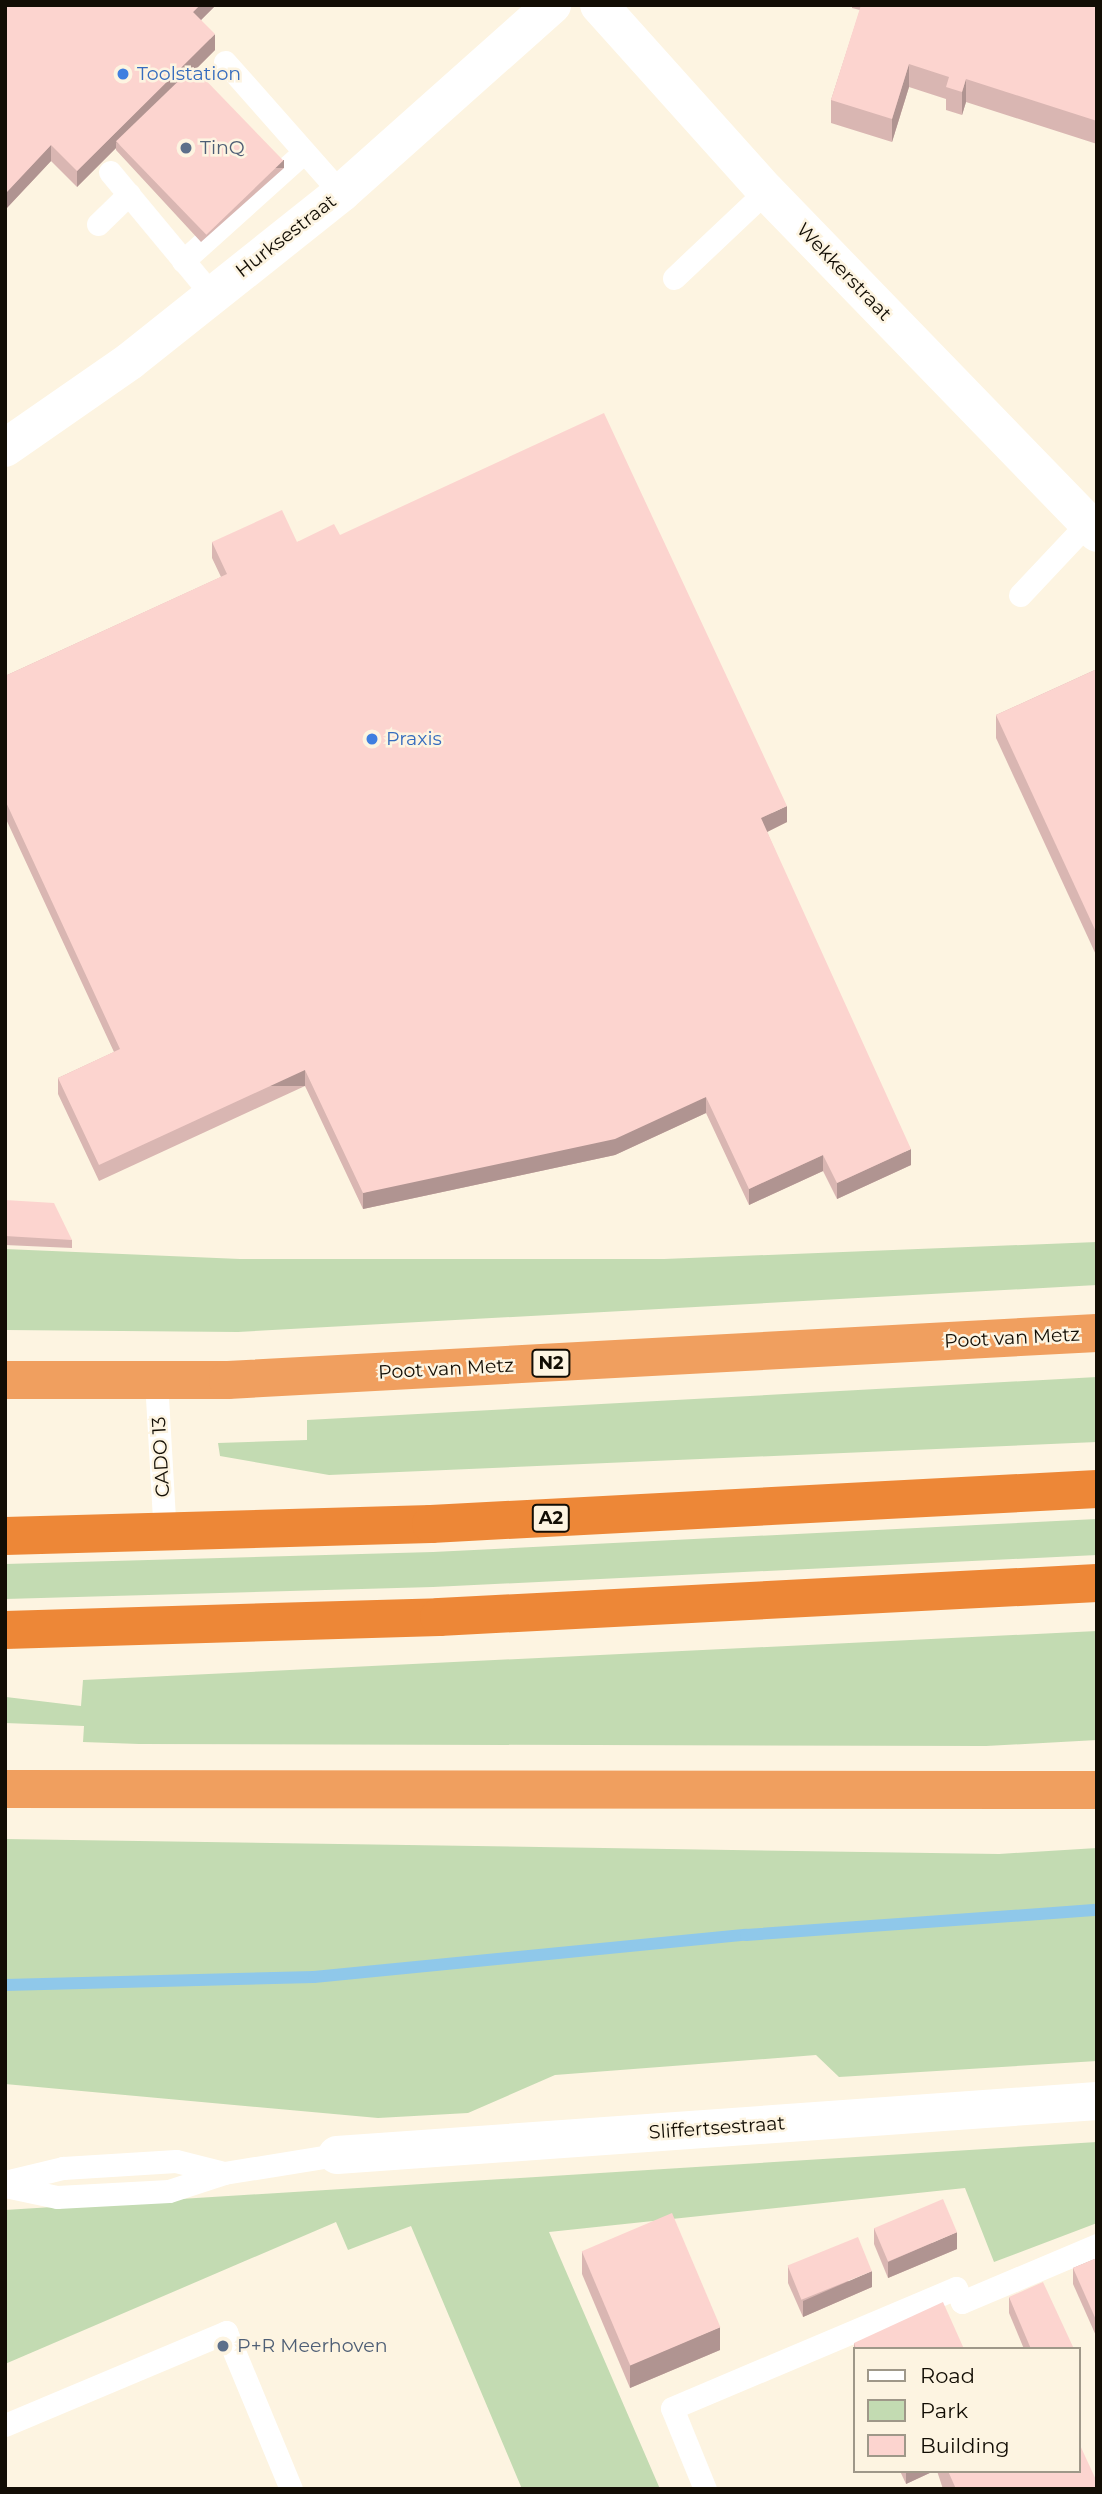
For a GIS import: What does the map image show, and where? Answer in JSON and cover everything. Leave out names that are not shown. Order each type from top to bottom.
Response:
[{"type":"highway","name":"Poot van Metz","points":[[5,1380],[156,1380],[1097,1333]]},
{"type":"highway","name":"A2","points":[[5,1536],[165,1534],[1097,1489]]},
{"type":"highway","points":[[5,1630],[439,1617],[1097,1583]]},
{"type":"highway","points":[[5,1789],[1097,1790]]},
{"type":"street","name":"Hurksestraat","points":[[5,448],[212,295],[341,193],[552,5]]},
{"type":"street","name":"Wekkerstraat","points":[[599,5],[766,191],[1092,528]]},
{"type":"street","name":"Sliffertsestraat","points":[[337,2155],[1097,2102]]},
{"type":"lane","points":[[225,62],[302,155],[341,193]]},
{"type":"lane","points":[[183,261],[302,155]]},
{"type":"lane","points":[[110,172],[212,295]]},
{"type":"lane","points":[[674,278],[766,191]]},
{"type":"lane","points":[[98,224],[129,194]]},
{"type":"lane","points":[[1020,595],[1092,528]]},
{"type":"lane","name":"CADO 13","points":[[156,1380],[165,1534]]},
{"type":"lane","points":[[5,2184],[64,2168],[176,2161],[224,2173],[337,2155]]},
{"type":"lane","points":[[705,2489],[672,2408],[956,2288],[962,2302],[1097,2245]]},
{"type":"lane","points":[[5,2425],[226,2332],[291,2489]]},
{"type":"green space","points":[[1097,1242],[1097,1285],[238,1332],[5,1330],[5,1249],[240,1259],[664,1259]]},
{"type":"green space","points":[[1097,1377],[1097,1442],[329,1475],[220,1456],[218,1443],[307,1440],[307,1420]]},
{"type":"green space","points":[[1097,1519],[1097,1555],[433,1587],[5,1599],[5,1564],[433,1552]]},
{"type":"green space","points":[[1097,1631],[1097,1740],[986,1746],[139,1744],[83,1742],[84,1726],[5,1723],[6,1697],[81,1706],[83,1680]]},
{"type":"green space","points":[[5,1839],[999,1854],[1097,1848],[1097,2061],[839,2077],[816,2055],[555,2075],[468,2113],[378,2118],[5,2084]]},
{"type":"green space","points":[[1097,2142],[1097,2223],[994,2262],[965,2188],[549,2232],[660,2489],[522,2489],[411,2226],[348,2250],[336,2222],[5,2364],[5,2210]]},
{"type":"building","points":[[5,5],[200,5],[193,12],[215,34],[77,171],[51,145],[5,194]]},
{"type":"building","points":[[861,5],[1097,5],[1097,121],[966,79],[962,92],[946,87],[949,77],[909,64],[892,119],[831,100]]},
{"type":"building","points":[[193,67],[283,161],[206,235],[116,141]]},
{"type":"building","points":[[604,413],[787,806],[761,818],[911,1149],[837,1183],[823,1155],[749,1189],[706,1097],[615,1139],[363,1193],[305,1070],[99,1165],[58,1078],[120,1049],[5,800],[5,676],[227,574],[212,542],[282,510],[297,542],[334,524],[340,535]]},
{"type":"building","points":[[1097,669],[1097,934],[996,715]]},
{"type":"building","points":[[5,1200],[54,1203],[72,1240],[5,1236]]},
{"type":"building","points":[[943,2199],[957,2232],[888,2261],[874,2228]]},
{"type":"building","points":[[672,2213],[720,2327],[630,2365],[582,2251]]},
{"type":"building","points":[[858,2237],[872,2271],[801,2300],[788,2265]]},
{"type":"building","points":[[1097,2258],[1097,2322],[1073,2268]]},
{"type":"building","points":[[1043,2282],[1073,2347],[1030,2347],[1009,2297]]},
{"type":"building","points":[[943,2302],[963,2347],[855,2347],[854,2343]]},
{"type":"building","points":[[1081,2447],[1097,2482],[1097,2489],[956,2489],[949,2473],[1081,2473]]},
{"type":"waterway","points":[[5,1985],[314,1977],[746,1935],[1097,1910]]},
{"type":"place","name":"Toolstation","points":[[123,74]]},
{"type":"place","name":"TinQ","points":[[186,148]]},
{"type":"place","name":"Praxis","points":[[372,739]]},
{"type":"place","name":"P+R Meerhoven","points":[[223,2346]]}]
